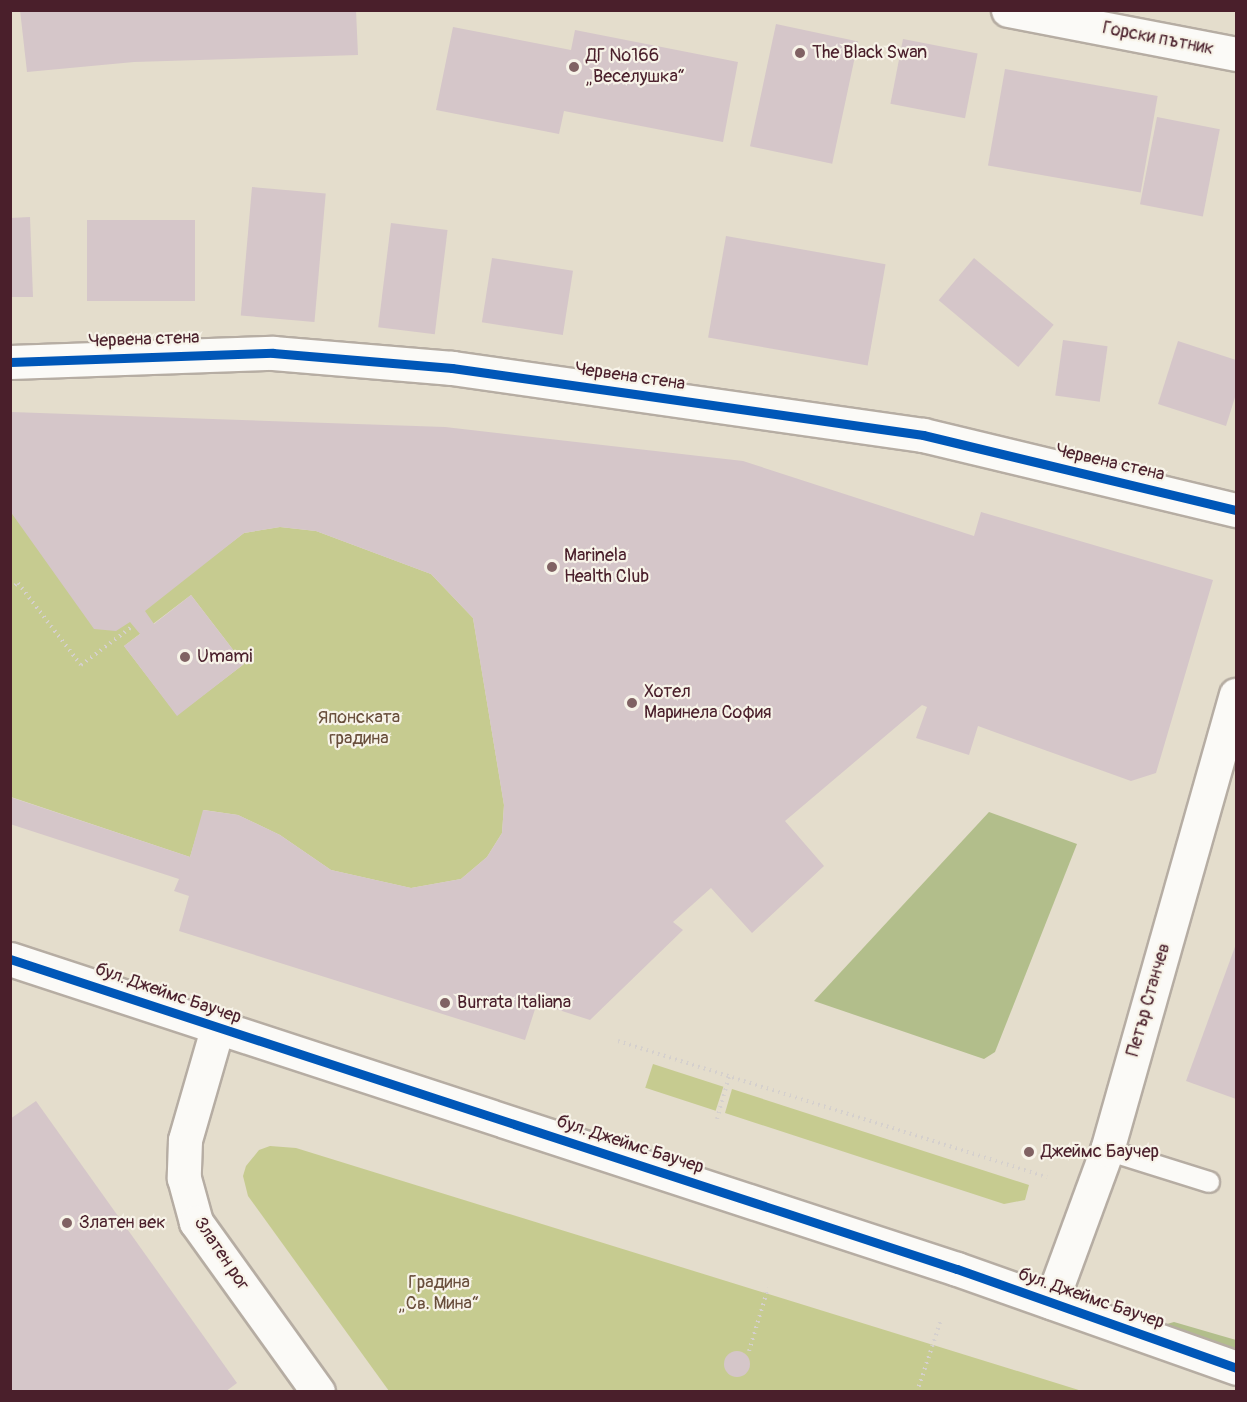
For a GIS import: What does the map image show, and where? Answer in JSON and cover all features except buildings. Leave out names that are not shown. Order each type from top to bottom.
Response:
[{"type":"street","name":"Горски пътник","points":[[1008,10],[1236,54]]},
{"type":"street","name":"Червена стена","points":[[10,362],[273,353],[452,368],[923,435],[1236,510]]},
{"type":"street","name":"Петър Станчев","points":[[1051,1302],[1107,1150],[1236,695]]},
{"type":"street","name":"бул. Джеймс Баучер","points":[[10,959],[1051,1302],[1236,1368]]},
{"type":"street","name":"Златен рог","points":[[217,1029],[185,1140],[184,1178],[196,1222],[318,1392]]},
{"type":"lane","points":[[1107,1150],[1209,1182]]},
{"type":"path","points":[[10,589],[18,583],[81,665],[133,626]]},
{"type":"path","points":[[618,1041],[1047,1177]]},
{"type":"path","points":[[717,1119],[729,1077]]},
{"type":"path","points":[[749,1352],[768,1288]]},
{"type":"path","points":[[917,1392],[941,1320]]},
{"type":"green space","name":"Японската градина","points":[[10,511],[116,630],[244,533],[280,527],[316,531],[431,574],[473,618],[504,805],[502,833],[487,857],[461,879],[411,888],[331,870],[280,835],[238,815],[204,810],[190,857],[11,797]],"holes":[[[191,595],[244,664],[177,715],[124,646]]]},
{"type":"green space","points":[[989,812],[1077,844],[995,1052],[984,1059],[814,1001]]},
{"type":"green space","points":[[653,1064],[723,1087],[716,1111],[645,1088]]},
{"type":"green space","points":[[732,1089],[1029,1185],[1025,1200],[1004,1204],[725,1113]]},
{"type":"green space","name":"Градина „Св. Мина“","points":[[270,1146],[296,1148],[1082,1391],[389,1391],[248,1196],[243,1176],[246,1166],[259,1150]]},
{"type":"green space","points":[[1174,1322],[1236,1340],[1236,1352],[1167,1329],[1167,1324]]},
{"type":"cycle path","points":[[10,362],[273,353],[452,368],[923,435],[1236,510]]},
{"type":"cycle path","points":[[10,959],[957,1269],[1236,1368]]},
{"type":"place","name":"The Black Swan","points":[[800,53]]},
{"type":"place","name":"ДГ №166 „Веселушка“","points":[[574,67]]},
{"type":"place","name":"Marinela Health Club","points":[[552,567]]},
{"type":"place","name":"Umami","points":[[185,657]]},
{"type":"place","name":"Хотел Маринела София","points":[[632,703]]},
{"type":"place","name":"Burrata Italiana","points":[[445,1003]]},
{"type":"place","name":"Джеймс Баучер","points":[[1029,1152]]},
{"type":"place","name":"Златен век","points":[[67,1223]]}]
